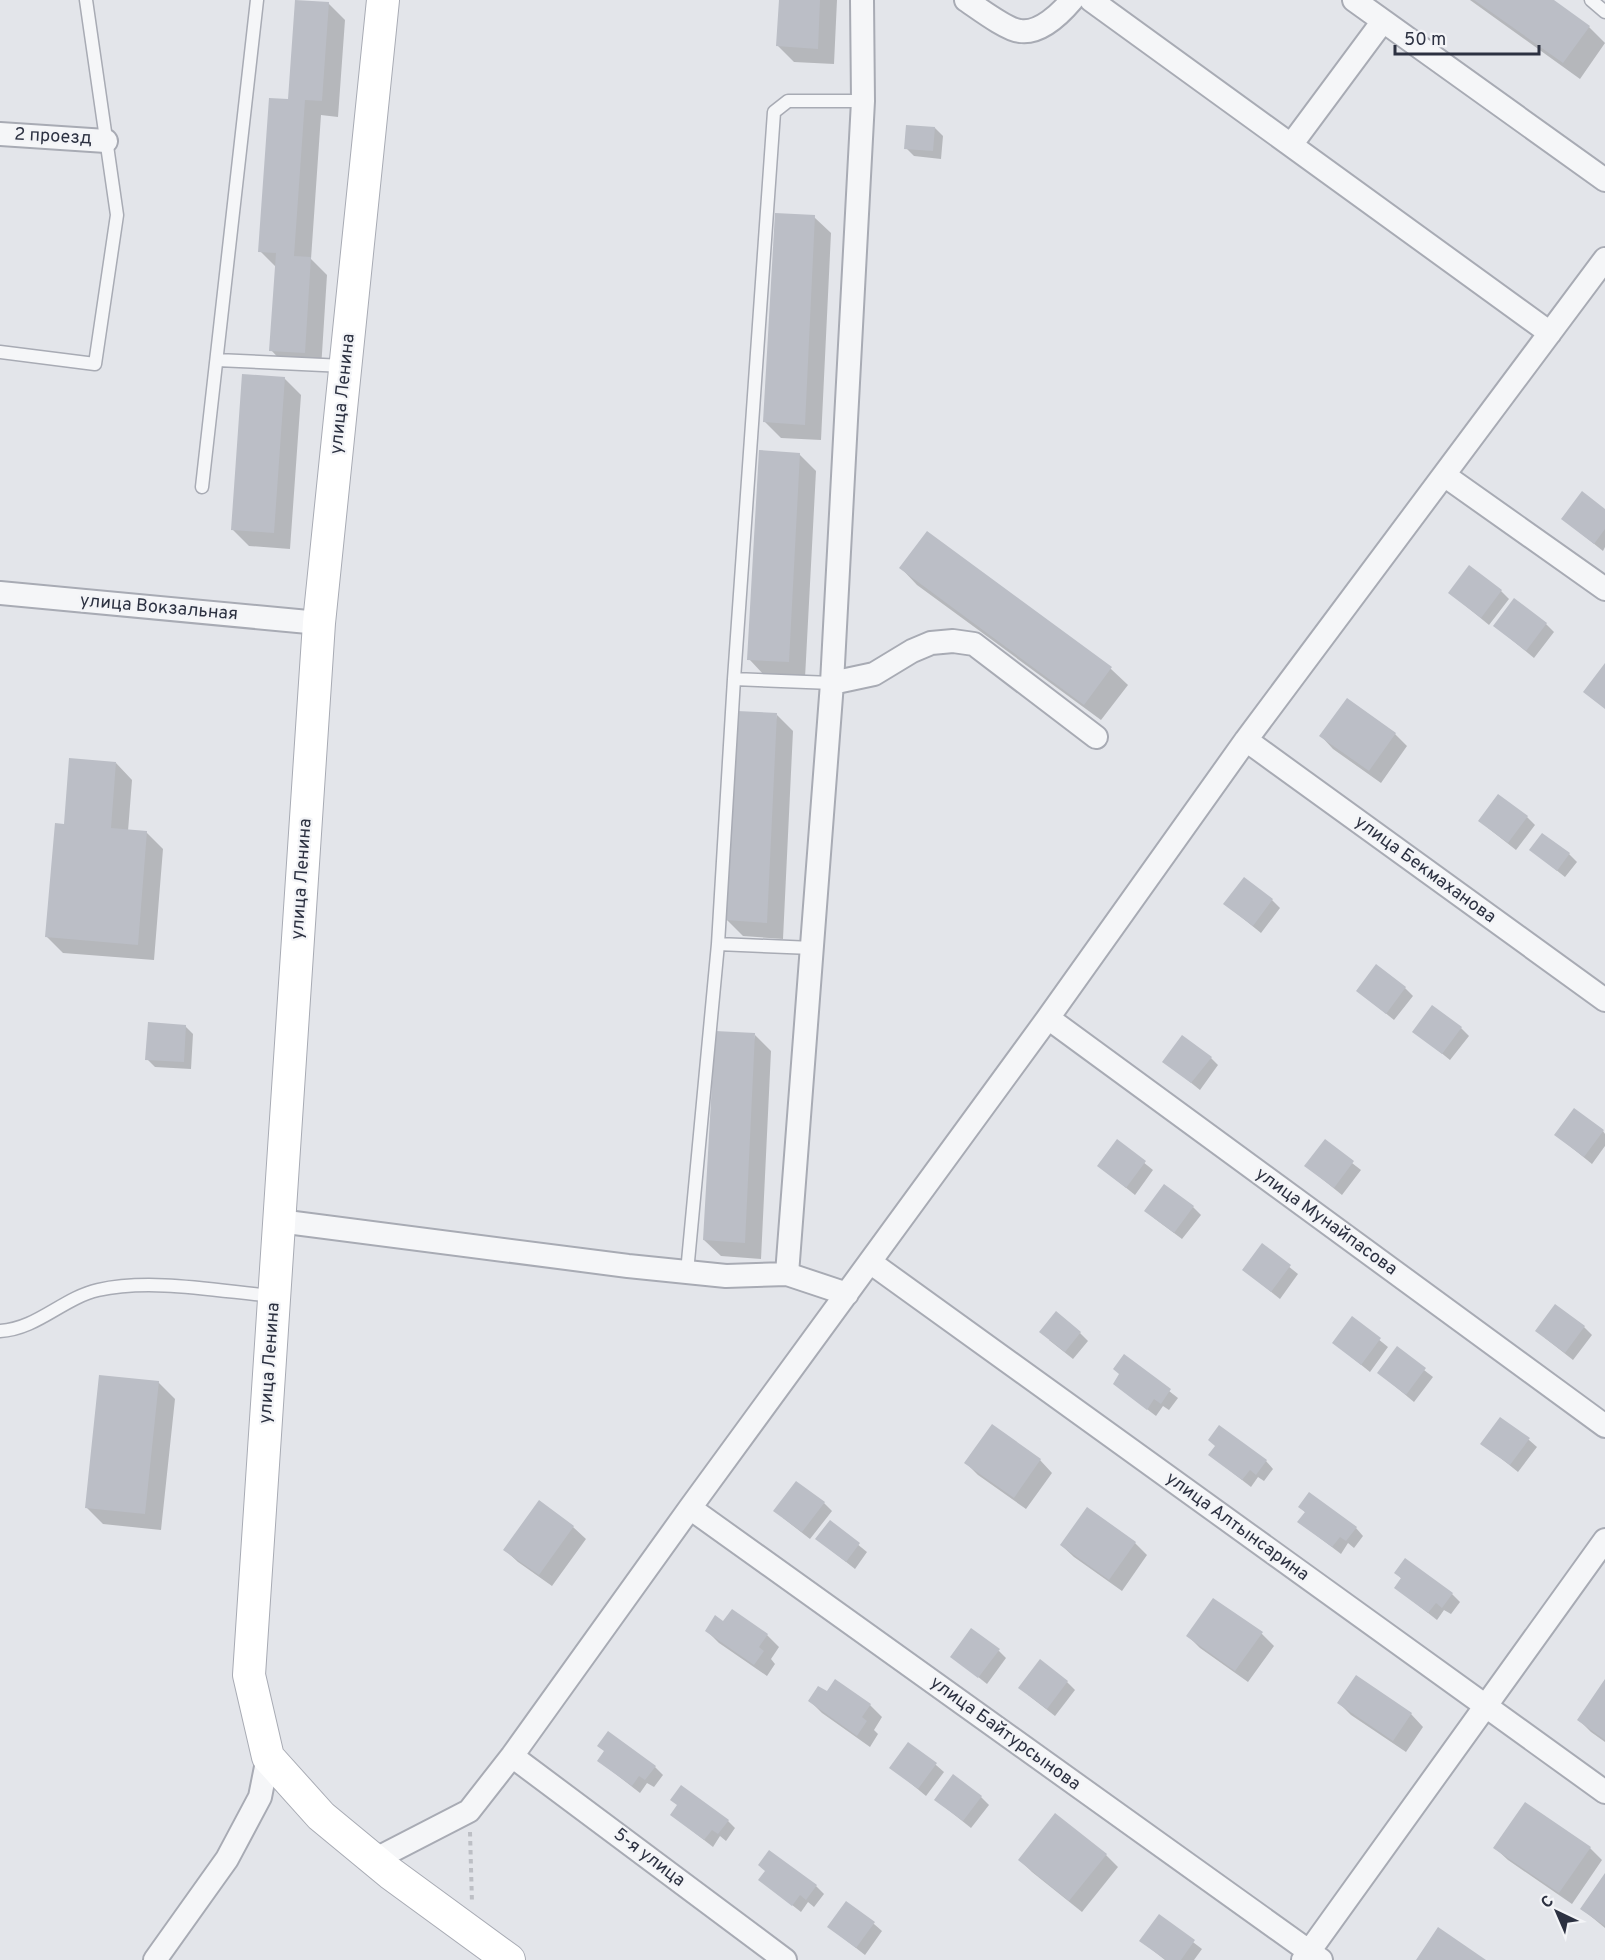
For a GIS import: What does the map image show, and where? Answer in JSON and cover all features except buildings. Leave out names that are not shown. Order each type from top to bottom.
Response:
[{"type":"street","name":"улица Ленина","points":[[268,1757],[249,1675],[319,623],[383,0]]},
{"type":"street","points":[[787,1274],[832,683],[863,101],[862,0]]},
{"type":"street","points":[[966,0],[994,19],[1020,31],[1040,27],[1059,15],[1072,0]]},
{"type":"street","points":[[1091,0],[1550,333]]},
{"type":"street","points":[[1354,0],[1605,180]]},
{"type":"street","points":[[1291,145],[1383,21]]},
{"type":"street","name":"2 проезд","points":[[0,134],[106,141]]},
{"type":"street","points":[[374,1860],[470,1810],[512,1756],[1048,1018],[1246,740],[1605,259]]},
{"type":"street","points":[[1444,475],[1605,589]]},
{"type":"street","name":"улица Вокзальная","points":[[0,593],[319,623]]},
{"type":"street","points":[[832,683],[874,675],[912,651],[931,643],[953,641],[974,644],[1096,737]]},
{"type":"street","name":"улица Бекмаханова","points":[[1246,740],[1605,1000]]},
{"type":"street","name":"улица Мунайпасова","points":[[1048,1018],[1605,1426]]},
{"type":"street","points":[[279,1221],[687,1272],[726,1276],[787,1274],[847,1294]]},
{"type":"street","name":"улица Алтынсарина","points":[[870,1262],[1605,1792]]},
{"type":"street","name":"улица Байтурсынова","points":[[690,1508],[1311,1957]]},
{"type":"street","points":[[1311,1957],[1605,1540]]},
{"type":"street","name":"5-я улица","points":[[512,1756],[785,1960]]},
{"type":"street","points":[[268,1757],[321,1816],[374,1860],[504,1959]]},
{"type":"street","points":[[155,1960],[227,1859],[260,1797],[268,1757]]},
{"type":"lane","points":[[0,352],[95,364],[117,215],[86,0]]},
{"type":"lane","points":[[202,488],[257,0]]},
{"type":"lane","points":[[1591,0],[1605,12]]},
{"type":"lane","points":[[687,1272],[718,944],[774,112],[788,101],[863,101]]},
{"type":"lane","points":[[217,360],[345,366]]},
{"type":"lane","points":[[734,680],[832,683]]},
{"type":"lane","points":[[718,944],[812,948]]},
{"type":"lane","points":[[0,1331],[26,1326],[69,1302],[95,1291],[120,1286],[147,1284],[274,1297]]},
{"type":"path","points":[[470,1810],[473,1934]]}]
